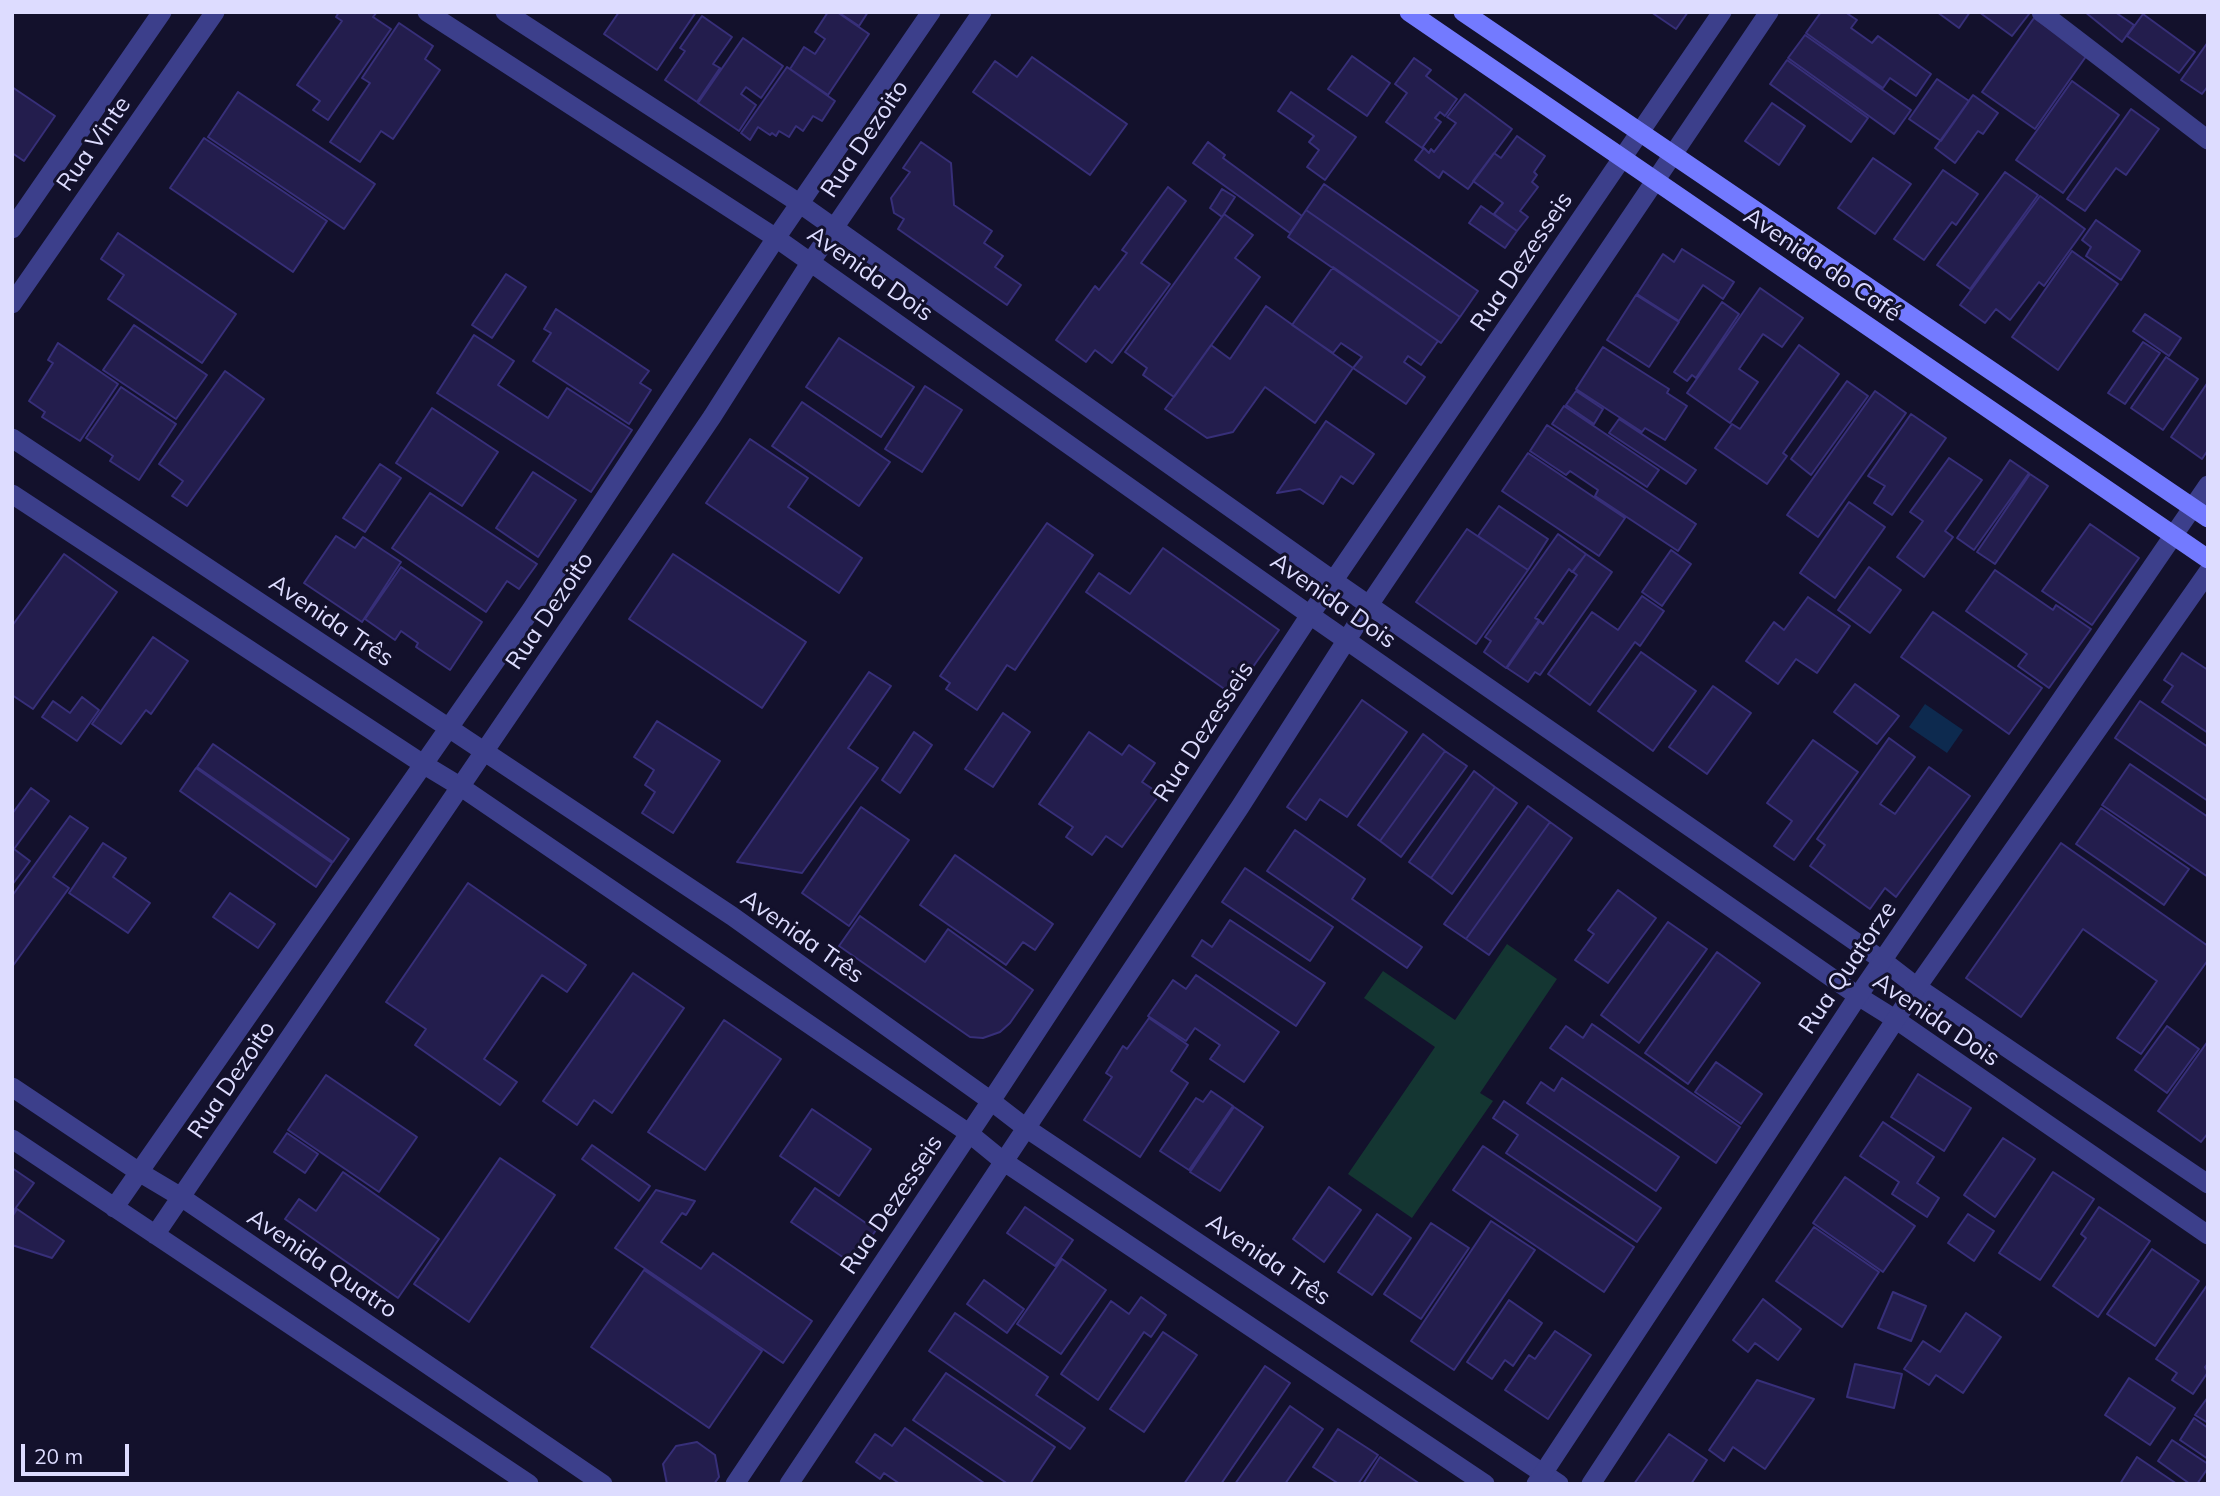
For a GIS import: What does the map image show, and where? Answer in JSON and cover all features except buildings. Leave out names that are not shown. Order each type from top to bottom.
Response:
[{"type":"main road","name":"Avenida do Café","points":[[1409,12],[2208,559]]},
{"type":"main road","name":"Avenida do Café","points":[[1463,12],[2200,513]]},
{"type":"street","name":"Rua Vinte","points":[[12,229],[162,12]]},
{"type":"street","name":"Rua Vinte","points":[[12,304],[215,12]]},
{"type":"street","name":"Avenida Dois","points":[[427,12],[776,238],[1310,615],[1858,996],[2208,1235]]},
{"type":"street","name":"Avenida Dois","points":[[505,12],[799,203],[1368,605],[1882,960],[1917,987],[2208,1184]]},
{"type":"street","name":"Rua Dezoito","points":[[114,1208],[531,610],[799,203],[931,12]]},
{"type":"street","name":"Rua Dezoito","points":[[155,1235],[712,417],[810,263],[982,12]]},
{"type":"street","name":"Rua Dezesseis","points":[[735,1484],[970,1134],[1310,615],[1622,158],[1642,133],[1722,12]]},
{"type":"street","points":[[789,1484],[1240,807],[1368,605],[1769,12]]},
{"type":"street","points":[[2041,12],[2208,140]]},
{"type":"street","name":"Avenida Três","points":[[12,438],[732,916],[1026,1128],[1546,1480]]},
{"type":"street","name":"Rua Quatorze","points":[[1546,1480],[1882,960],[2173,535],[2200,513],[2208,485]]},
{"type":"street","points":[[12,494],[423,764],[461,786],[970,1134],[1003,1161],[1485,1484]]},
{"type":"street","points":[[1591,1484],[1895,1019],[2208,572]]},
{"type":"street","name":"Avenida Quatro","points":[[12,1087],[181,1197],[603,1484]]},
{"type":"street","points":[[12,1139],[529,1484]]},
{"type":"green space","points":[[1507,944],[1557,979],[1480,1093],[1493,1101],[1412,1218],[1348,1174],[1435,1047],[1364,998],[1383,971],[1455,1020]]},
{"type":"water","points":[[1925,704],[1963,730],[1947,753],[1909,727]]}]
